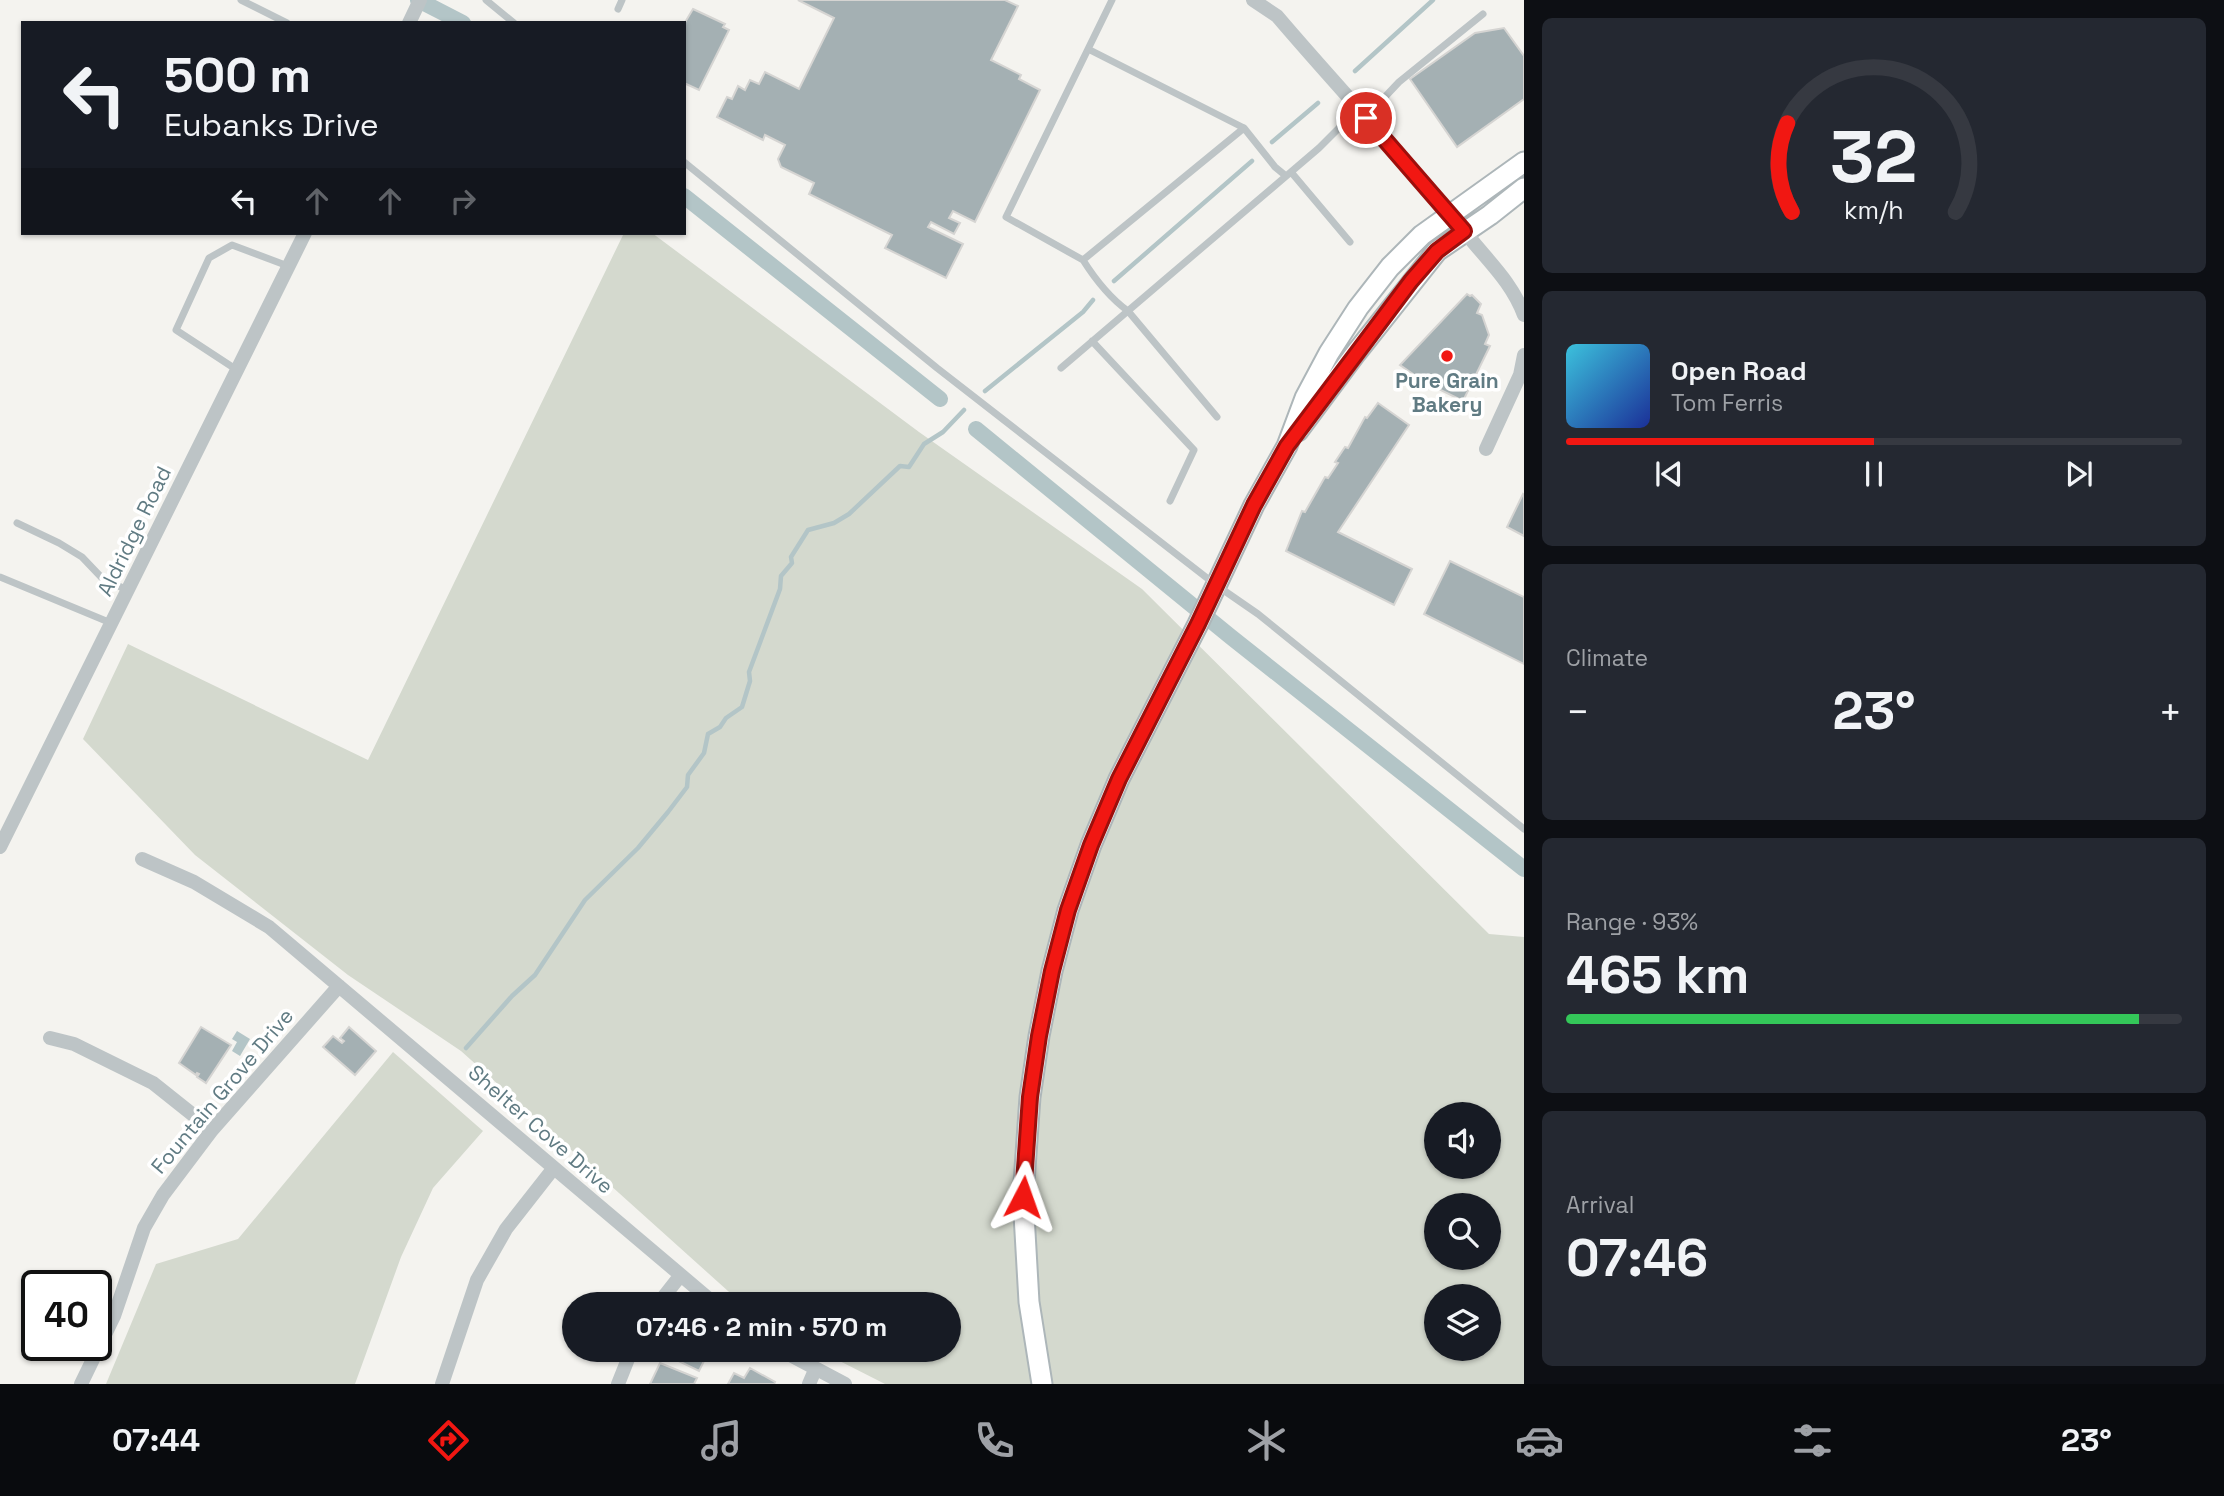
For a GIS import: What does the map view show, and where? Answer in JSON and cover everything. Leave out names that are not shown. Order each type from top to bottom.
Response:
[{"type":"street","points":[[1253,0],[1278,16],[1451,214],[1504,277],[1518,298],[1524,315]]},
{"type":"street","points":[[1287,446],[1305,398],[1329,353],[1358,308],[1398,259],[1422,235],[1524,162]]},
{"type":"street","points":[[1042,1384],[1029,1302],[1023,1197],[1030,1097],[1052,971],[1068,910],[1091,845],[1119,779],[1198,624],[1254,505],[1287,446],[1411,281],[1437,251],[1524,188]]},
{"type":"street","name":"Aldridge Road","points":[[0,847],[304,235]]},
{"type":"street","points":[[1486,449],[1520,374],[1524,355]]},
{"type":"street","name":"Shelter Cove Drive","points":[[142,859],[194,882],[269,927],[700,1292]]},
{"type":"street","name":"Fountain Grove Drive","points":[[81,1384],[114,1316],[144,1227],[163,1195],[212,1130],[339,986]]},
{"type":"street","points":[[50,1038],[74,1044],[153,1083],[212,1130]]},
{"type":"street","points":[[442,1384],[477,1280],[506,1229],[553,1169]]},
{"type":"street","points":[[667,1292],[680,1276]]},
{"type":"street","points":[[618,1384],[627,1362]]},
{"type":"street","points":[[801,1362],[845,1384]]},
{"type":"street","points":[[808,1384],[815,1370]]},
{"type":"lane","points":[[242,0],[283,21]]},
{"type":"lane","points":[[486,0],[512,21]]},
{"type":"lane","points":[[618,9],[622,0]]},
{"type":"lane","points":[[1112,0],[1006,218],[1083,260],[1217,417]]},
{"type":"lane","points":[[1061,368],[1319,148],[1483,14]]},
{"type":"lane","points":[[1088,49],[1244,128],[1275,167],[1289,174],[1350,242]]},
{"type":"lane","points":[[1083,260],[1244,128]]},
{"type":"lane","points":[[686,164],[1214,590],[1258,614],[1524,829]]},
{"type":"lane","points":[[237,370],[176,330],[209,258],[232,245],[289,266]]},
{"type":"lane","points":[[1092,341],[1194,450],[1170,501]]},
{"type":"lane","points":[[17,523],[59,543],[82,557],[102,578],[128,590]]},
{"type":"lane","points":[[0,577],[112,623]]},
{"type":"shaded area","points":[[623,235],[655,235],[919,432],[1142,589],[1489,934],[1524,937],[1524,1384],[885,1384],[842,1362],[961,1362],[961,1292],[729,1292],[461,1051],[348,975],[195,855],[83,739],[128,644],[368,760]]},
{"type":"shaded area","points":[[237,1031],[250,1039],[240,1056],[232,1051],[237,1042],[232,1039]]},
{"type":"shaded area","points":[[393,1052],[483,1131],[433,1188],[401,1257],[355,1384],[106,1384],[156,1264],[238,1239]]},
{"type":"building","points":[[798,0],[1005,0],[1018,6],[991,60],[1021,75],[1019,79],[1040,90],[975,222],[953,211],[949,218],[960,223],[954,234],[931,222],[928,227],[963,244],[946,278],[885,248],[892,235],[809,194],[814,183],[781,167],[778,159],[785,145],[765,135],[763,140],[717,117],[727,97],[732,99],[738,86],[745,90],[750,80],[759,84],[765,72],[799,89],[834,18]]},
{"type":"building","points":[[693,9],[725,24],[723,27],[729,30],[699,90],[686,84],[686,21]]},
{"type":"building","points":[[1504,28],[1524,56],[1524,99],[1457,147],[1410,79],[1475,33]]},
{"type":"building","name":"Pure Grain Bakery","points":[[1467,294],[1481,304],[1477,313],[1482,315],[1489,335],[1485,344],[1490,346],[1463,401],[1412,376],[1413,374],[1400,365]]},
{"type":"building","points":[[1378,403],[1409,425],[1338,532],[1412,569],[1394,605],[1286,551],[1302,511],[1305,512],[1325,477],[1328,478],[1338,463],[1335,462],[1345,447],[1348,448],[1365,417],[1367,418]]},
{"type":"building","points":[[1524,495],[1524,536],[1507,527]]},
{"type":"building","points":[[1450,561],[1524,597],[1524,664],[1424,614]]},
{"type":"building","points":[[201,1027],[231,1045],[206,1083],[197,1077],[199,1074],[196,1075],[179,1063]]},
{"type":"building","points":[[349,1027],[376,1051],[355,1075],[323,1047],[333,1036],[342,1043],[344,1041],[340,1038]]},
{"type":"building","points":[[680,1362],[704,1362],[699,1371]]},
{"type":"building","points":[[660,1363],[697,1378],[694,1384],[650,1384]]},
{"type":"building","points":[[750,1368],[775,1382],[774,1384],[728,1384],[734,1373],[744,1378]]},
{"type":"waterway","points":[[418,0],[459,21]]},
{"type":"waterway","points":[[1355,71],[1433,0]]},
{"type":"waterway","points":[[1272,142],[1318,103]]},
{"type":"waterway","points":[[1114,281],[1252,161]]},
{"type":"waterway","points":[[686,198],[940,399]]},
{"type":"waterway","points":[[985,391],[1083,312],[1093,300]]},
{"type":"waterway","points":[[466,1048],[512,996],[535,975],[585,900],[638,848],[668,812],[687,787],[688,775],[704,753],[708,734],[742,707],[750,681],[749,672],[780,589],[781,576],[792,563],[791,557],[808,530],[834,523],[849,514],[900,466],[909,467],[924,444],[943,432],[964,410]]},
{"type":"waterway","points":[[976,429],[1231,637],[1524,869]]},
{"type":"place","name":"Pure Grain Bakery","points":[[1447,356]]},
{"type":"route","points":[[1023,1197],[1030,1097],[1052,971],[1068,910],[1091,845],[1119,779],[1198,624],[1254,505],[1287,446],[1411,281],[1437,251],[1464,231],[1366,118]]}]
